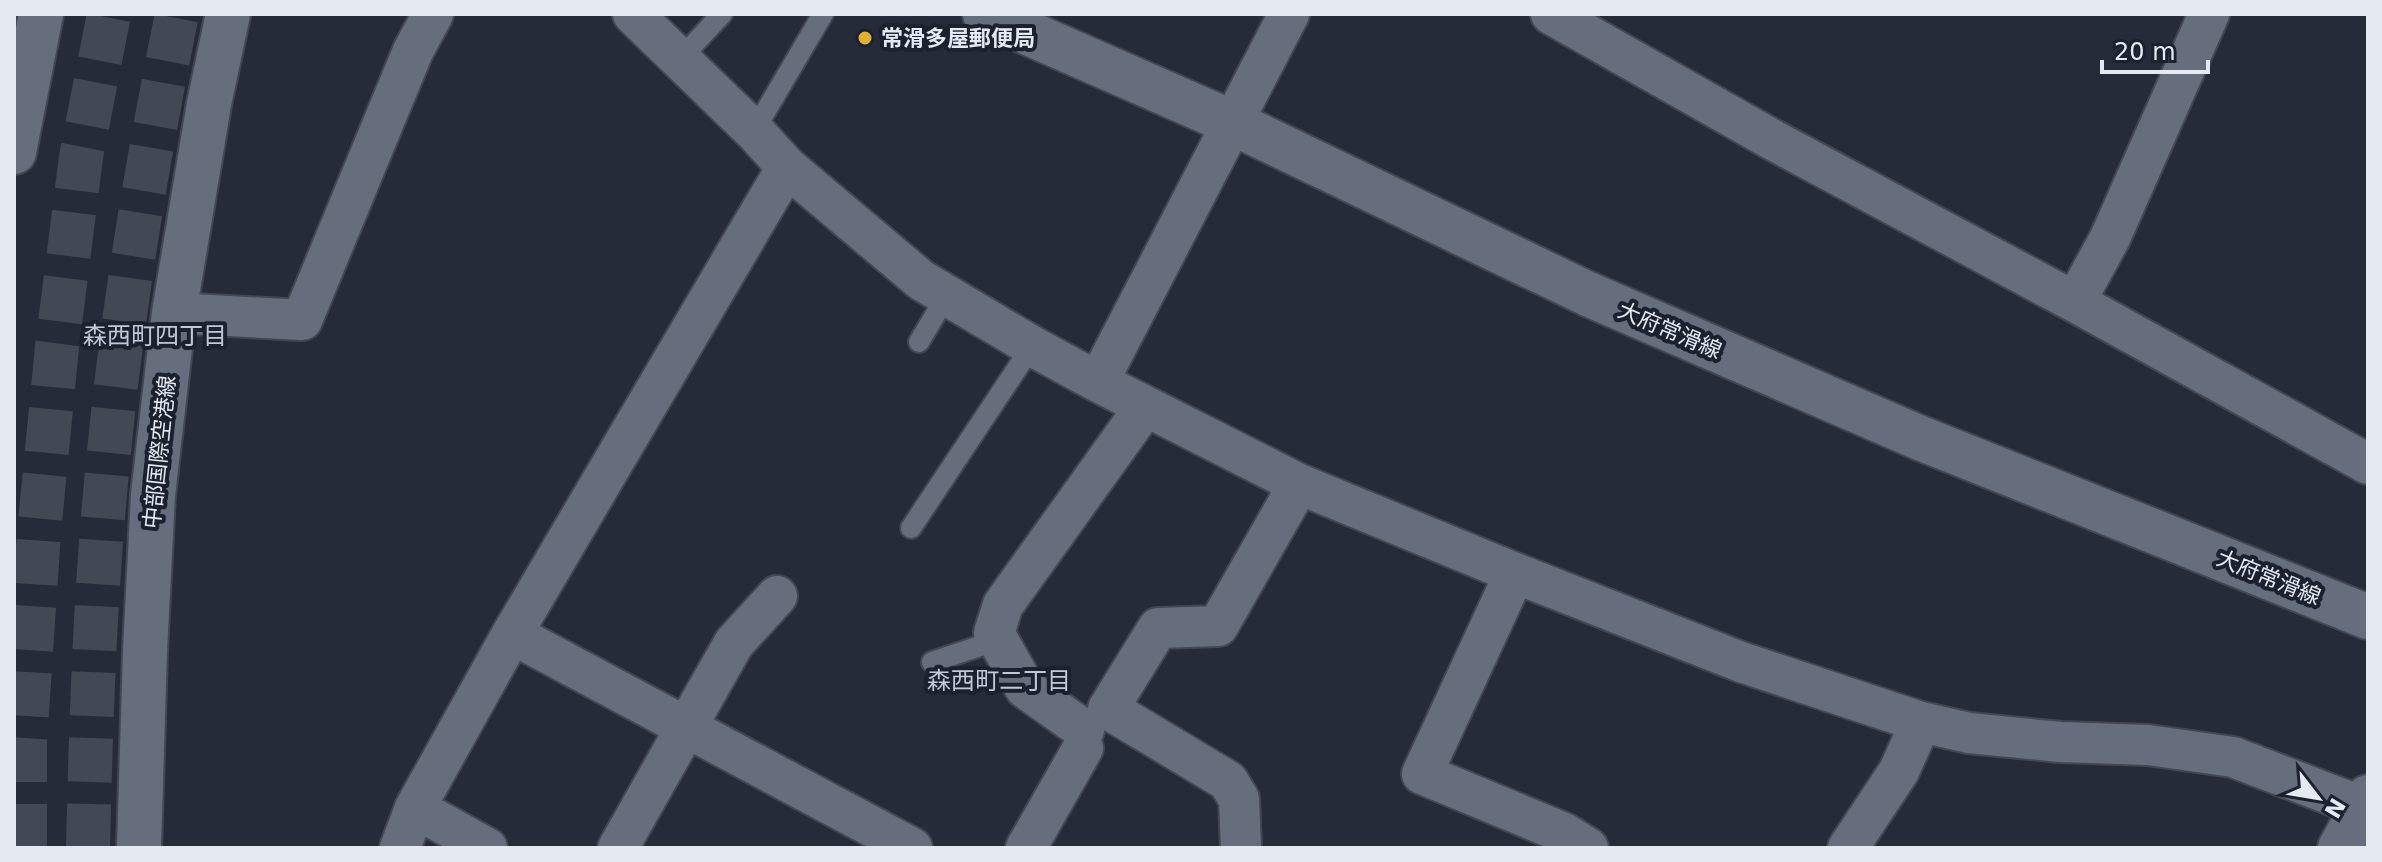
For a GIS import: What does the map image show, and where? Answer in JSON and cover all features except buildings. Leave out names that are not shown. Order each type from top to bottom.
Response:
[{"type":"main road","points":[[14,152],[41,14]]},
{"type":"main road","name":"中部国際空港線","points":[[139,848],[153,495],[174,313],[209,104],[228,14]]},
{"type":"main road","name":"大府常滑線","points":[[985,14],[1233,123],[1617,306],[1920,438],[2368,617]]},
{"type":"main road","points":[[2340,848],[2367,804]]},
{"type":"street","points":[[174,313],[302,320],[413,51],[433,14]]},
{"type":"street","points":[[633,14],[787,167],[921,280],[1098,382],[1299,484],[1741,662],[1921,722],[1969,733],[2060,742],[2148,745],[2233,757],[2367,804]]},
{"type":"street","points":[[1098,382],[1289,14]]},
{"type":"street","points":[[1551,14],[1773,140],[2368,464]]},
{"type":"street","points":[[2075,302],[2110,238],[2209,14]]},
{"type":"street","points":[[400,848],[415,808],[512,634],[787,167]]},
{"type":"street","points":[[1026,848],[1083,739],[1025,688],[994,633],[1003,605],[1145,407]]},
{"type":"street","points":[[1241,848],[1239,799],[1228,781],[1108,709],[1158,628],[1218,626],[1299,484]]},
{"type":"street","points":[[1515,573],[1422,774],[1564,833],[1588,848]]},
{"type":"street","points":[[618,848],[734,643],[777,596]]},
{"type":"street","points":[[512,634],[685,727],[854,835],[912,848]]},
{"type":"street","points":[[1848,848],[1899,771],[1921,722]]},
{"type":"street","points":[[415,808],[487,848]]},
{"type":"lane","points":[[680,59],[722,14]]},
{"type":"lane","points":[[754,131],[823,14]]},
{"type":"lane","points":[[919,342],[947,295]]},
{"type":"lane","points":[[911,528],[1032,346]]},
{"type":"lane","points":[[932,662],[983,645],[994,633]]},
{"type":"tunnel","points":[[25,848],[25,742],[39,532],[57,347],[81,157],[109,14]]},
{"type":"tunnel","points":[[88,848],[97,606],[114,405],[136,237],[177,14]]},
{"type":"place","name":"常滑多屋郵便局","points":[[865,38]]},
{"type":"district","name":"森西町四丁目","points":[[155,336]]},
{"type":"district","name":"森西町二丁目","points":[[999,681]]}]
